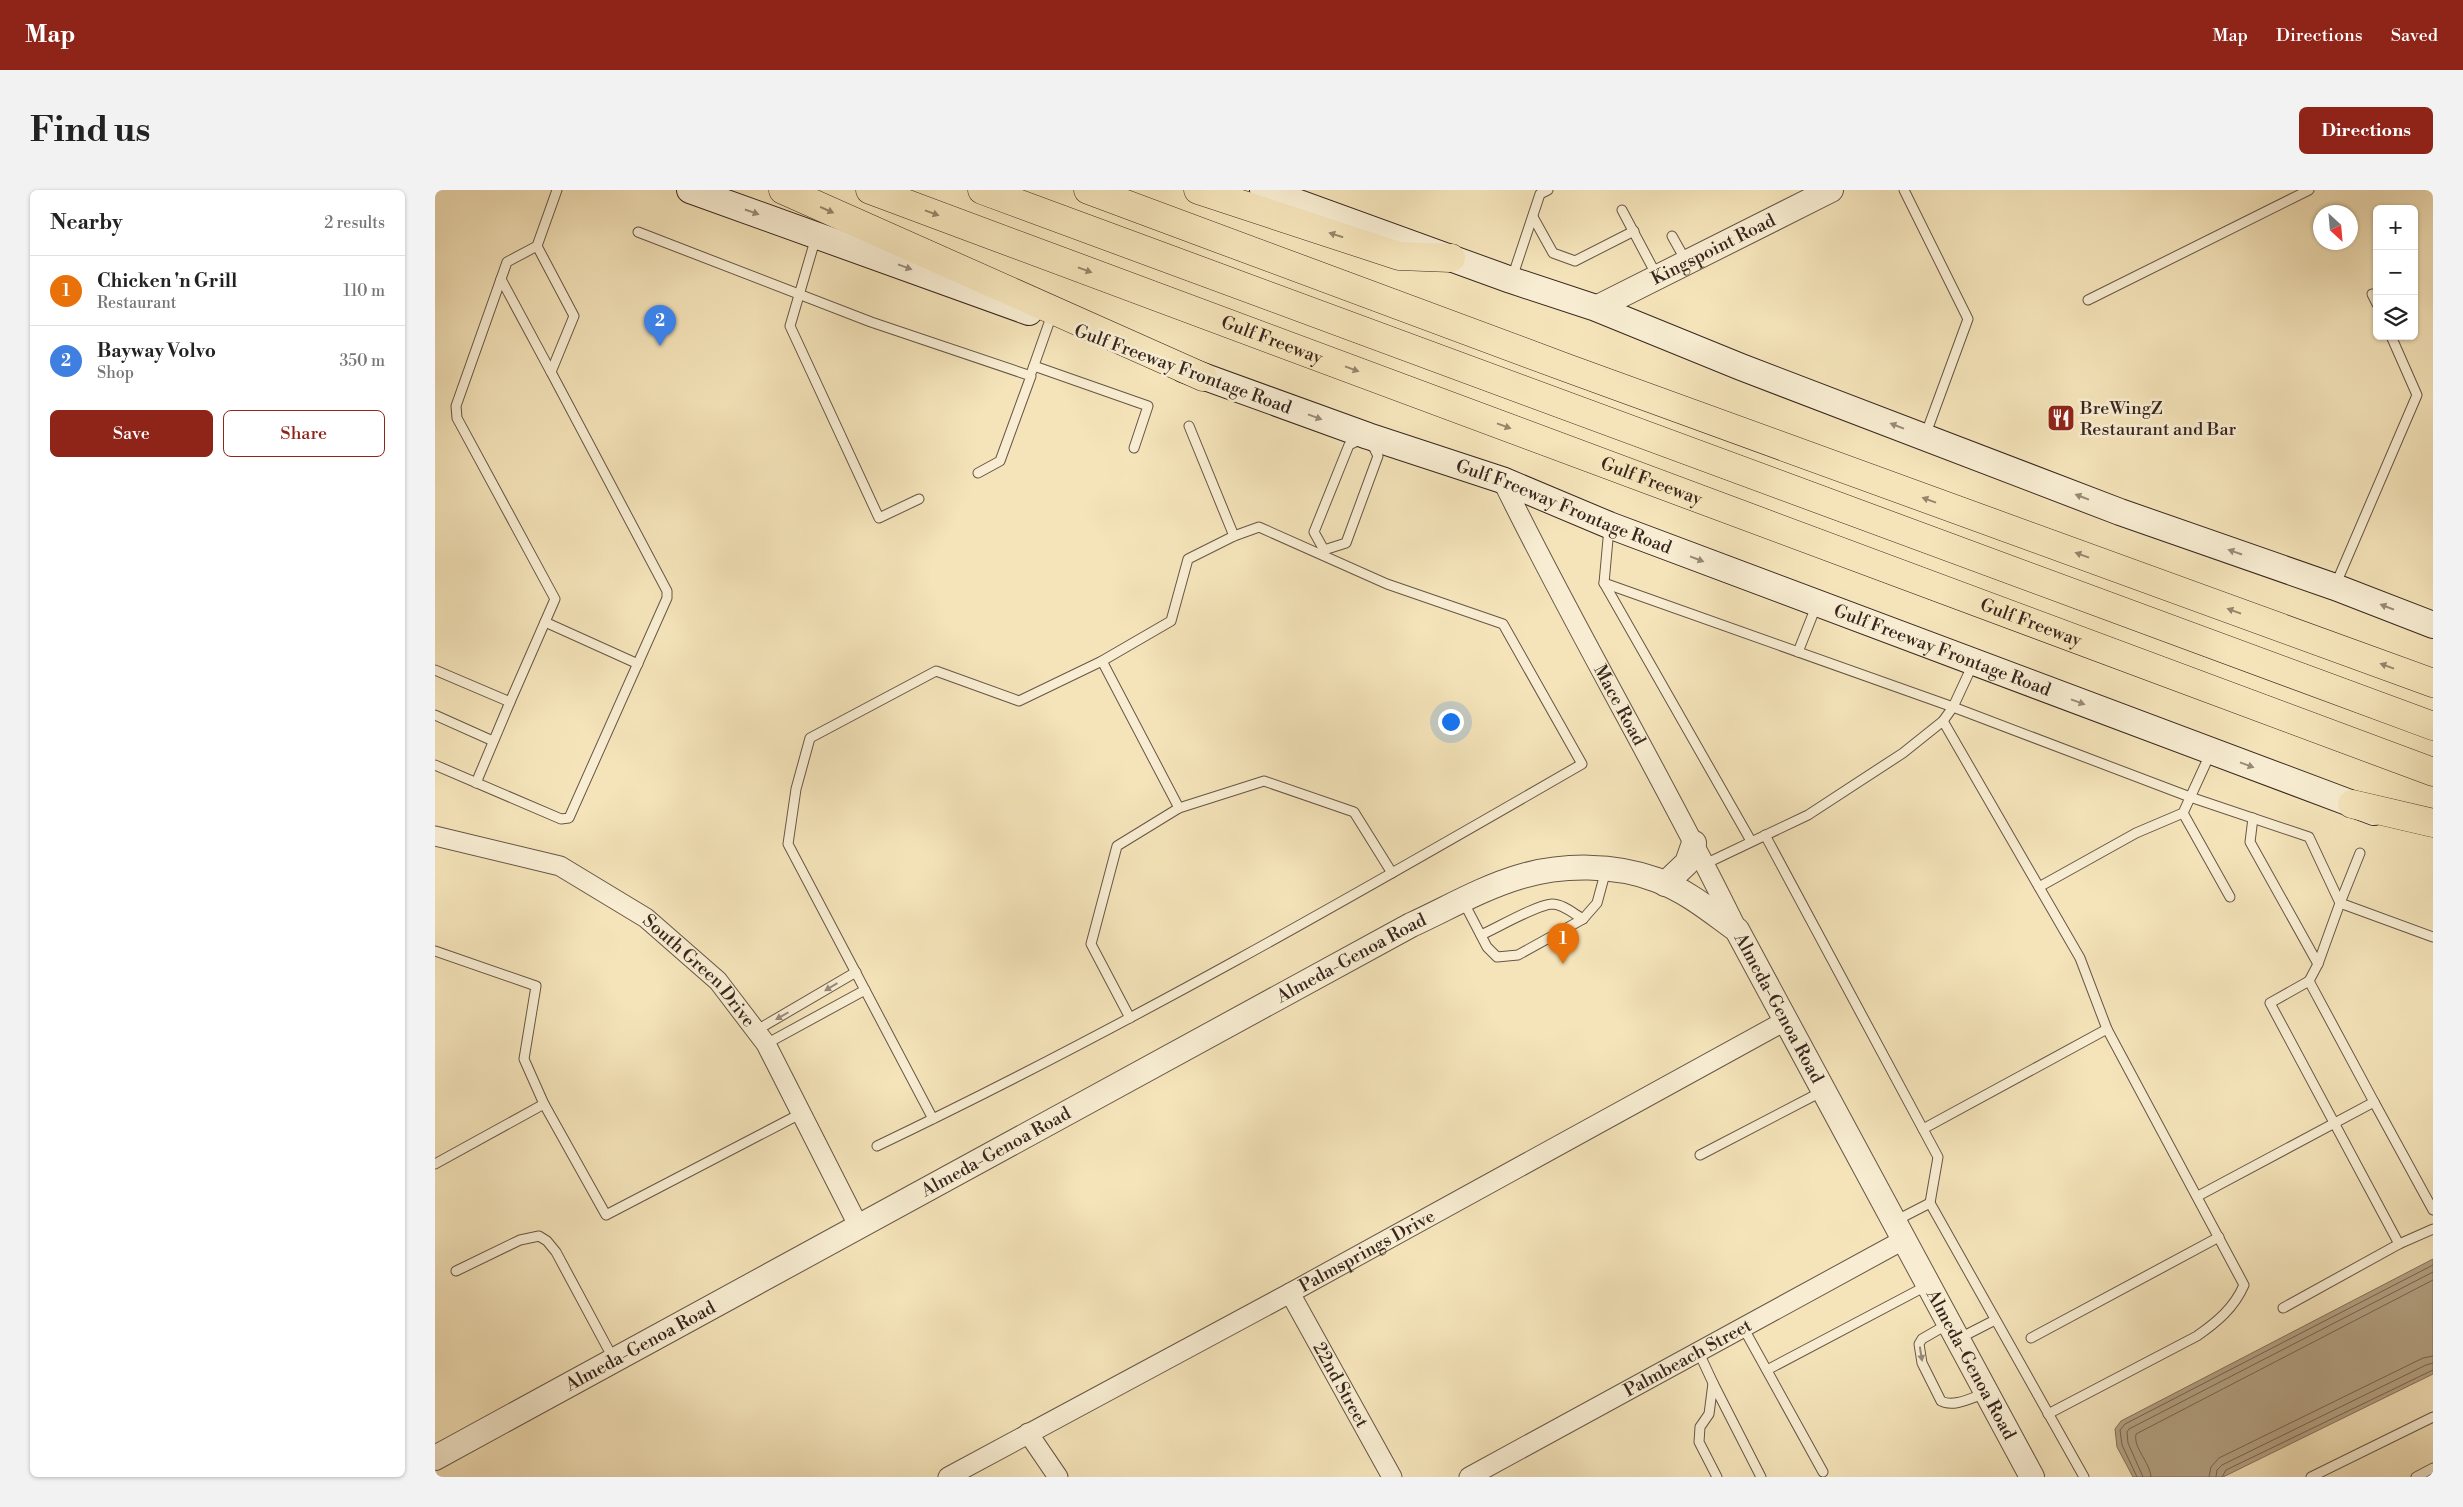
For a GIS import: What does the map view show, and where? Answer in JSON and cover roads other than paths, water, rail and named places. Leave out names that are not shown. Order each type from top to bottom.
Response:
[{"type":"highway","points":[[783,190],[1203,377]]},
{"type":"highway","name":"Gulf Freeway","points":[[870,190],[2433,772]]},
{"type":"highway","points":[[982,190],[2433,726]]},
{"type":"highway","points":[[1088,190],[1567,368],[2433,683]]},
{"type":"highway","points":[[1198,190],[1399,256],[1451,258]]},
{"type":"highway","points":[[2352,804],[2433,823]]},
{"type":"main road","name":"Gulf Freeway Frontage Road","points":[[690,190],[817,234],[1368,436],[1503,480],[1609,525],[1974,664],[2433,834]]},
{"type":"main road","points":[[1263,190],[1511,280],[1596,308],[1741,367],[2120,512],[2335,587],[2433,625]]},
{"type":"street","name":"Kingspoint Road","points":[[1596,308],[1686,261],[1831,190]]},
{"type":"street","name":"Mace Road","points":[[1503,480],[1539,556],[1700,854],[1737,930]]},
{"type":"street","name":"South Green Drive","points":[[435,836],[560,866],[646,918],[718,981],[761,1037],[802,1113],[858,1225]]},
{"type":"street","points":[[1665,884],[1678,874],[1687,863],[1700,854]]},
{"type":"street","name":"Almeda-Genoa Road","points":[[435,1458],[858,1225],[925,1191],[1411,925],[1519,877],[1567,868],[1606,870],[1657,880],[1700,902],[1737,930],[2032,1477]]},
{"type":"street","name":"Palmsprings Drive","points":[[948,1477],[1290,1293],[1785,1020]]},
{"type":"street","name":"Palmbeach Street","points":[[1469,1477],[1744,1329],[1900,1230]]},
{"type":"street","name":"22nd Street","points":[[1290,1293],[1392,1477]]},
{"type":"street","points":[[1027,1433],[1058,1477]]},
{"type":"lane","points":[[476,783],[555,599],[457,418],[456,406],[507,262],[537,246],[557,190]]},
{"type":"lane","points":[[1511,280],[1540,194],[1548,190]]},
{"type":"lane","points":[[1904,190],[1968,319],[1925,436]]},
{"type":"lane","points":[[2088,300],[2309,190]]},
{"type":"lane","points":[[1622,210],[1657,276]]},
{"type":"lane","points":[[1533,217],[1553,253],[1575,261],[1634,231]]},
{"type":"lane","points":[[638,232],[871,322],[1031,376]]},
{"type":"lane","points":[[817,234],[798,293],[790,326],[879,518],[919,499]]},
{"type":"lane","points":[[1672,236],[1686,261]]},
{"type":"lane","points":[[537,246],[574,316],[551,372]]},
{"type":"lane","points":[[435,765],[561,819],[569,818],[667,598],[667,591],[501,278]]},
{"type":"lane","points":[[978,473],[1000,461],[1050,320]]},
{"type":"lane","points":[[2335,587],[2417,395],[2393,340]]},
{"type":"lane","points":[[1034,366],[1148,406],[1134,448]]},
{"type":"lane","points":[[1189,426],[1234,536]]},
{"type":"lane","points":[[1368,436],[1379,456],[1363,500],[1345,543],[1323,552],[1314,532],[1349,445],[1368,436]]},
{"type":"lane","points":[[1609,525],[1604,583],[1751,841]]},
{"type":"lane","points":[[877,1146],[933,1119],[1131,1018],[1392,873],[1581,764],[1503,624],[1387,584],[1323,552],[1259,527],[1234,536],[1188,559],[1171,621],[1102,661],[1019,701],[936,671],[810,738],[796,788],[788,844],[933,1119]]},
{"type":"lane","points":[[1604,583],[1953,707],[2190,797],[2309,837],[2340,902],[2433,937]]},
{"type":"lane","points":[[1798,652],[1817,604]]},
{"type":"lane","points":[[545,622],[638,664]]},
{"type":"lane","points":[[1102,661],[1179,808]]},
{"type":"lane","points":[[1700,854],[1751,841],[1808,815],[1903,754],[1943,721],[1953,707],[1974,664]]},
{"type":"lane","points":[[435,670],[510,702]]},
{"type":"lane","points":[[435,715],[493,741]]},
{"type":"lane","points":[[1943,721],[2080,958],[2107,1029],[2244,1285],[2240,1294],[2224,1315],[2197,1336],[2048,1414]]},
{"type":"lane","points":[[2039,887],[2136,833],[2183,813],[2211,752]]},
{"type":"lane","points":[[1131,1018],[1091,944],[1117,846],[1179,808],[1264,781],[1354,812],[1392,873]]},
{"type":"lane","points":[[2183,813],[2230,897]]},
{"type":"lane","points":[[2253,818],[2250,842],[2318,964]]},
{"type":"lane","points":[[1765,835],[1938,1157],[1930,1203],[1900,1230]]},
{"type":"lane","points":[[2360,853],[2318,964],[2309,982],[2270,1003],[2399,1244]]},
{"type":"lane","points":[[1463,901],[1487,947],[1497,957],[1518,955],[1583,919],[1597,903],[1606,870]]},
{"type":"lane","points":[[1481,936],[1535,910],[1552,904],[1564,907],[1583,919]]},
{"type":"lane","points":[[435,951],[536,986],[525,1059],[544,1104],[606,1214],[802,1113]]},
{"type":"lane","points":[[761,1037],[855,972]]},
{"type":"lane","points":[[2309,982],[2433,1210]]},
{"type":"lane","points":[[761,1037],[865,990]]},
{"type":"lane","points":[[1923,1129],[2107,1029]]},
{"type":"lane","points":[[1700,1155],[1823,1090]]},
{"type":"lane","points":[[2198,1196],[2374,1102]]},
{"type":"lane","points":[[435,1164],[544,1104]]},
{"type":"lane","points":[[1930,1203],[2084,1477]]},
{"type":"lane","points":[[2283,1308],[2399,1244],[2433,1229]]},
{"type":"lane","points":[[456,1271],[521,1240],[539,1236],[547,1241],[557,1252],[614,1360]]},
{"type":"lane","points":[[2031,1338],[2219,1236]]},
{"type":"lane","points":[[1767,1370],[1929,1284]]},
{"type":"lane","points":[[1987,1392],[1953,1404],[1946,1404],[1941,1401],[1922,1363],[1919,1344],[1923,1339],[1995,1320]]},
{"type":"lane","points":[[1744,1329],[1823,1472]]},
{"type":"lane","points":[[1699,1353],[1761,1477]]},
{"type":"lane","points":[[1713,1383],[1709,1414],[1700,1427],[1699,1442],[1717,1477]]},
{"type":"lane","points":[[2311,1477],[2433,1417]]},
{"type":"lane","points":[[2416,1477],[2433,1468]]},
{"type":"water","points":[[2433,1259],[2433,1374],[2223,1477],[2133,1477],[2117,1447],[2115,1429],[2121,1421]]},
{"type":"place","name":"Bayway Volvo","points":[[660,346]]},
{"type":"place","name":"BreWingZ Restaurant and Bar","points":[[2061,418]]},
{"type":"place","name":"Chicken 'n Grill","points":[[1563,964]]}]
